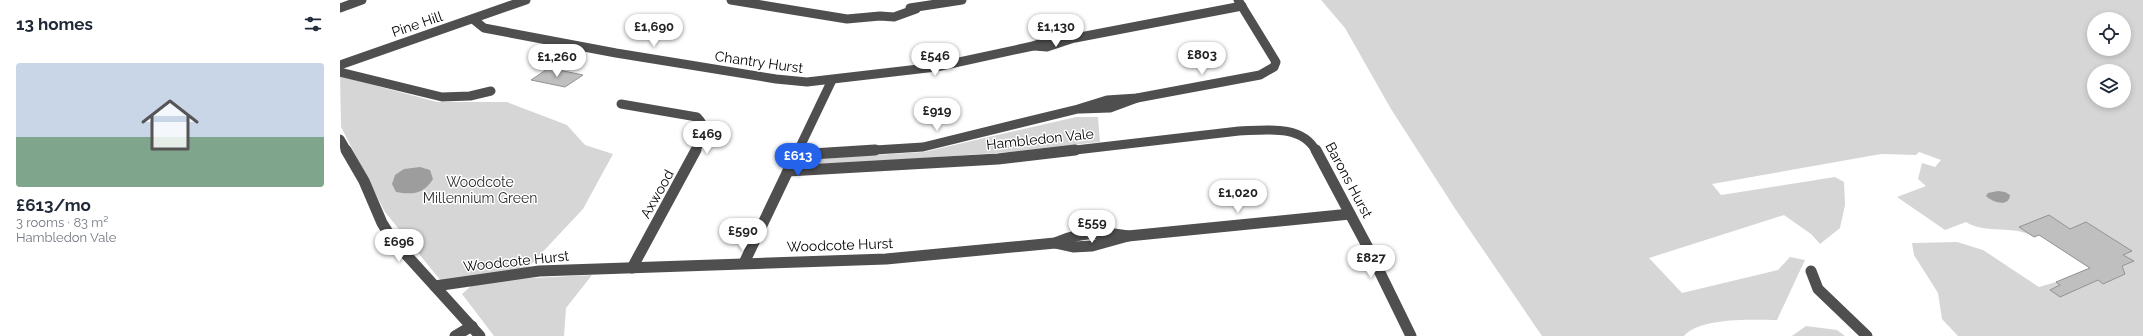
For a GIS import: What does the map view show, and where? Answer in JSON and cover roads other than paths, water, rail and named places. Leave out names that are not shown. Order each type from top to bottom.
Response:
[{"type":"street","points":[[340,8],[362,0]]},
{"type":"street","name":"Pine Hill","points":[[340,65],[526,0]]},
{"type":"street","points":[[731,0],[835,18],[857,19],[906,14],[916,9],[962,0]]},
{"type":"street","points":[[796,155],[923,147],[1078,109],[1102,110],[1123,107],[1137,98],[1260,75],[1274,67],[1276,62],[1240,3]]},
{"type":"street","name":"Chantry Hurst","points":[[473,19],[484,28],[631,55],[776,79],[807,82],[944,66],[1033,46],[1047,47],[1061,44],[1075,38],[1240,3]]},
{"type":"street","points":[[340,72],[442,97],[470,96],[491,91]]},
{"type":"street","points":[[744,264],[832,80]]},
{"type":"street","name":"Axwood","points":[[621,104],[697,117],[704,124],[705,133],[632,268]]},
{"type":"street","name":"Hambledon Vale","points":[[788,171],[998,159],[1213,134],[1270,130]]},
{"type":"street","name":"Barons Hurst","points":[[1270,130],[1295,133],[1305,137],[1312,144],[1350,214],[1411,336]]},
{"type":"street","points":[[340,139],[364,181],[382,224],[392,239],[480,336]]},
{"type":"street","name":"Woodcote Hurst","points":[[435,286],[539,272],[886,259],[1055,243],[1065,246],[1083,246],[1109,243],[1128,236],[1350,214]]},
{"type":"street","points":[[1811,270],[1818,289],[1867,336]]},
{"type":"street","points":[[455,336],[472,326]]},
{"type":"park label","name":"Woodcote Millennium Green","points":[[480,190]]}]
